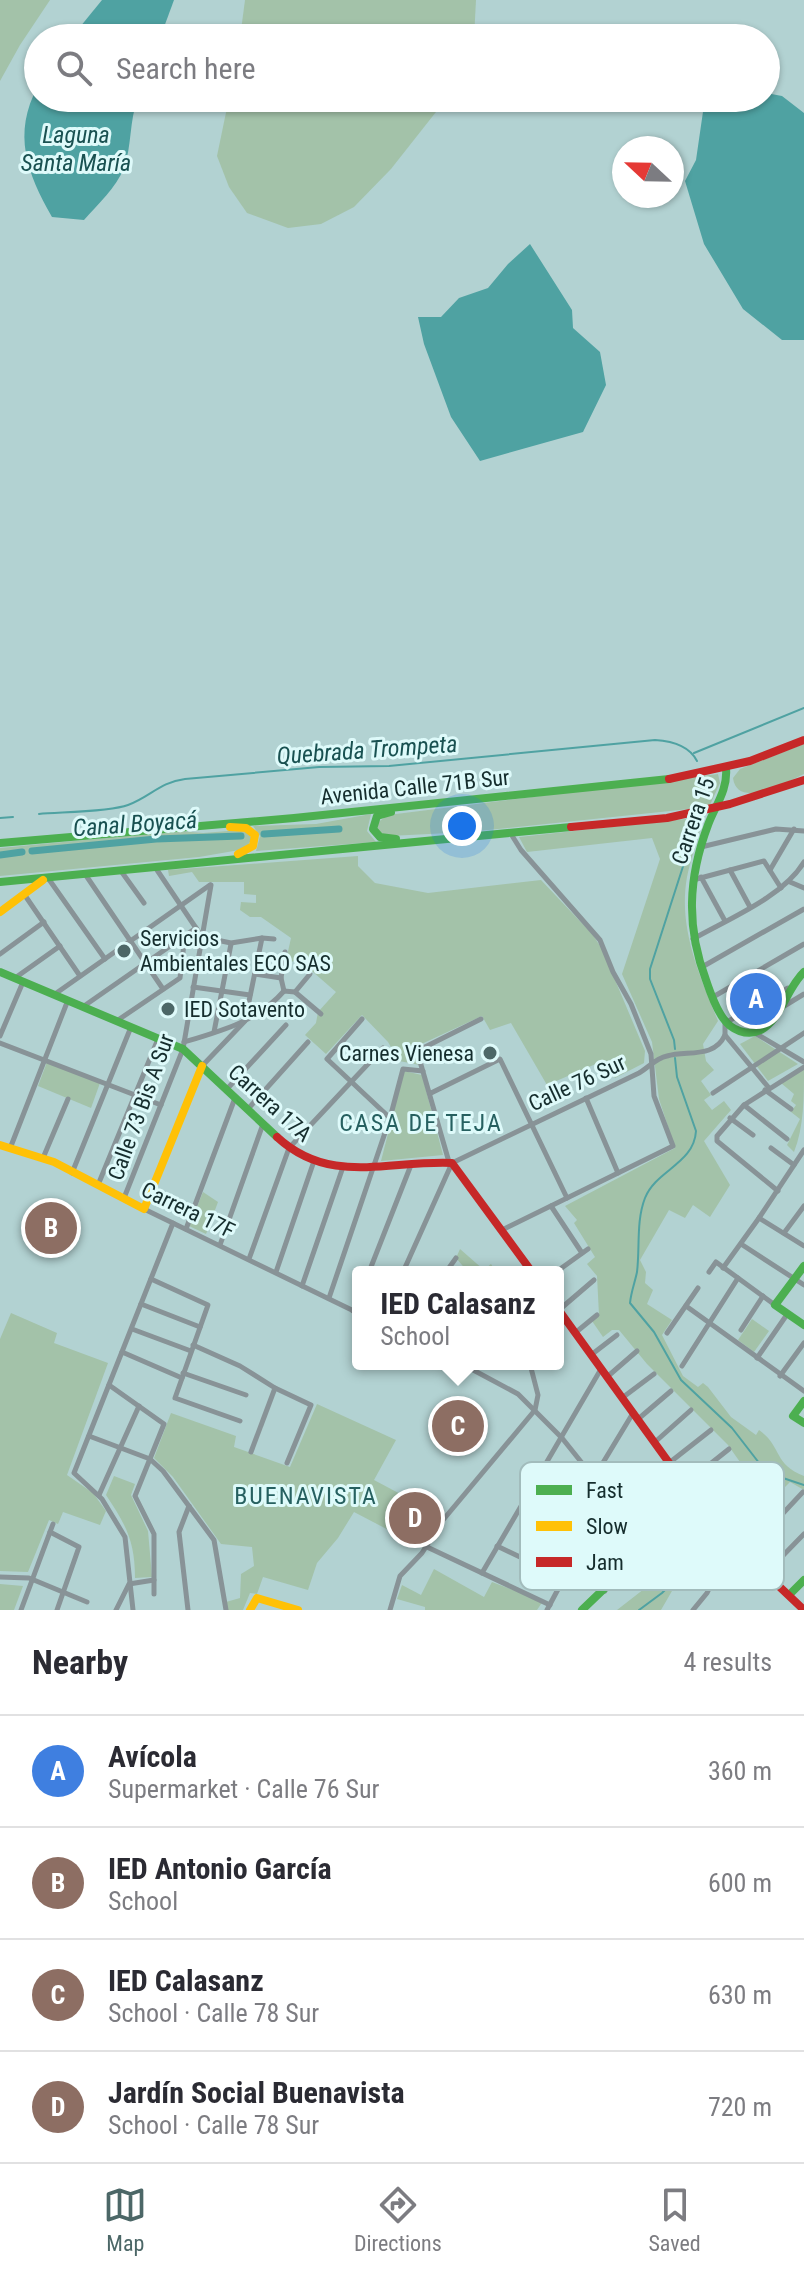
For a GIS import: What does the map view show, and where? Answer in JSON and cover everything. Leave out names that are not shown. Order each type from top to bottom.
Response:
[{"type":"main road","name":"Avenida Calle 71B Sur","points":[[0,843],[294,818],[656,781],[726,768],[804,740]]},
{"type":"main road","name":"Carrera 15","points":[[725,1023],[712,997],[688,915],[700,848],[727,784],[726,768]]},
{"type":"main road","points":[[0,882],[667,818],[715,808],[804,780]]},
{"type":"main road","points":[[429,840],[384,838],[374,832],[372,825],[374,819],[382,814],[432,803]]},
{"type":"main road","points":[[201,825],[246,828],[253,832],[256,839],[246,851],[205,861]]},
{"type":"main road","points":[[0,912],[47,877]]},
{"type":"main road","name":"Carrera 17A","points":[[0,972],[184,1046],[301,1156],[343,1166],[373,1168],[451,1162]]},
{"type":"main road","points":[[725,1023],[737,1030],[754,1032],[768,1024],[788,988],[804,972]]},
{"type":"main road","points":[[144,1209],[202,1066]]},
{"type":"main road","name":"Carrera 17F","points":[[0,1145],[43,1158],[144,1209]]},
{"type":"main road","points":[[451,1162],[528,1266]]},
{"type":"main road","points":[[804,1266],[775,1305],[804,1325]]},
{"type":"main road","points":[[564,1317],[668,1462]]},
{"type":"main road","points":[[804,1401],[793,1416],[804,1423]]},
{"type":"main road","points":[[789,1595],[804,1580]]},
{"type":"main road","points":[[784,1590],[804,1610]]},
{"type":"main road","points":[[582,1610],[605,1591]]},
{"type":"main road","points":[[250,1610],[257,1598],[298,1610]]},
{"type":"street","points":[[700,848],[776,829],[804,831]]},
{"type":"street","points":[[770,870],[794,829]]},
{"type":"street","points":[[502,1230],[673,1146],[654,1096],[651,1054],[600,940],[521,850],[511,832]]},
{"type":"street","points":[[725,921],[697,878],[764,861],[781,888]]},
{"type":"street","points":[[693,939],[790,882],[804,862]]},
{"type":"street","points":[[155,866],[202,937],[231,943],[274,939]]},
{"type":"street","points":[[120,870],[144,903]]},
{"type":"street","points":[[730,870],[750,907]]},
{"type":"street","points":[[85,873],[163,989]]},
{"type":"street","points":[[47,877],[105,959]]},
{"type":"street","points":[[790,882],[804,888]]},
{"type":"street","name":"Calle 73 Bis A Sur","points":[[124,1199],[184,1046],[211,885],[181,905]]},
{"type":"street","points":[[24,894],[80,976]]},
{"type":"street","points":[[55,994],[181,905]]},
{"type":"street","points":[[702,967],[804,909]]},
{"type":"street","points":[[0,954],[44,922]]},
{"type":"street","points":[[84,1006],[196,928]]},
{"type":"street","points":[[118,1020],[180,978],[185,935]]},
{"type":"street","points":[[202,1066],[245,1021],[262,938]]},
{"type":"street","points":[[214,1033],[231,943]]},
{"type":"street","points":[[712,997],[804,944]]},
{"type":"street","points":[[0,1036],[19,979],[60,946]]},
{"type":"street","points":[[284,991],[281,978],[285,952]]},
{"type":"street","points":[[254,974],[281,978]]},
{"type":"street","points":[[295,992],[310,974]]},
{"type":"street","points":[[193,987],[250,995]]},
{"type":"street","points":[[788,988],[725,1023],[725,1035],[753,1066],[767,1089],[791,1109]]},
{"type":"street","points":[[284,991],[295,992],[321,1014]]},
{"type":"street","points":[[184,1046],[245,1021],[269,1007],[284,991]]},
{"type":"street","points":[[778,1009],[804,994]]},
{"type":"street","points":[[11,1146],[68,999]]},
{"type":"street","points":[[362,1019],[327,1059],[390,1118]]},
{"type":"street","points":[[406,1266],[451,1162],[417,1051],[481,1019]]},
{"type":"street","points":[[227,1089],[286,1025]]},
{"type":"street","points":[[72,1173],[132,1026]]},
{"type":"street","points":[[754,1032],[804,1064],[744,1105],[730,1118],[717,1136],[717,1141],[778,1191]]},
{"type":"street","points":[[713,1093],[804,1033]]},
{"type":"street","name":"Calle 76 Sur","points":[[451,1162],[586,1098],[665,1056],[703,1052],[716,1046],[725,1035]]},
{"type":"street","points":[[98,1186],[159,1038]]},
{"type":"street","points":[[248,1109],[308,1042]]},
{"type":"street","points":[[0,1043],[161,1105]]},
{"type":"street","points":[[249,1259],[289,1148],[383,1048]]},
{"type":"street","points":[[431,1093],[500,1059],[567,1198]]},
{"type":"street","points":[[329,1298],[390,1118],[403,1068],[423,1071]]},
{"type":"street","points":[[186,1229],[235,1097]]},
{"type":"street","points":[[586,1098],[618,1173]]},
{"type":"street","points":[[43,1158],[68,1099]]},
{"type":"street","points":[[744,1105],[787,1139]]},
{"type":"street","points":[[730,1118],[753,1135]]},
{"type":"street","points":[[220,1245],[263,1123]]},
{"type":"street","points":[[771,1148],[794,1165]]},
{"type":"street","points":[[723,1268],[804,1150]]},
{"type":"street","points":[[276,1272],[314,1161]]},
{"type":"street","points":[[371,1266],[411,1165]]},
{"type":"street","points":[[302,1286],[343,1166]]},
{"type":"street","points":[[551,1206],[585,1251],[564,1266]]},
{"type":"street","points":[[784,1233],[804,1206]]},
{"type":"street","name":"Carrera 17F","points":[[144,1209],[352,1310]]},
{"type":"street","points":[[759,1218],[804,1246]]},
{"type":"street","points":[[133,1610],[125,1537],[99,1495],[74,1473],[173,1223]]},
{"type":"street","points":[[741,1244],[804,1285]]},
{"type":"street","points":[[450,1266],[456,1258]]},
{"type":"street","points":[[709,1272],[716,1262],[775,1305]]},
{"type":"street","points":[[682,1366],[738,1278]]},
{"type":"street","points":[[151,1279],[209,1307],[175,1398],[240,1421]]},
{"type":"street","points":[[564,1304],[594,1280]]},
{"type":"street","points":[[667,1333],[698,1288]]},
{"type":"street","points":[[741,1330],[763,1296]]},
{"type":"street","points":[[141,1304],[200,1327]]},
{"type":"street","points":[[686,1306],[804,1391]]},
{"type":"street","points":[[757,1358],[788,1313]]},
{"type":"street","points":[[575,1333],[597,1315]]},
{"type":"street","points":[[131,1328],[240,1366],[275,1388],[311,1405],[287,1463]]},
{"type":"street","points":[[591,1355],[617,1335]]},
{"type":"street","points":[[780,1376],[804,1343]]},
{"type":"street","points":[[548,1462],[604,1373],[637,1351]]},
{"type":"street","points":[[122,1352],[182,1376],[246,1395]]},
{"type":"street","points":[[474,1370],[512,1390],[562,1438],[581,1462]]},
{"type":"street","points":[[390,1610],[400,1576],[427,1547],[443,1520],[535,1410],[538,1395],[532,1370]]},
{"type":"street","points":[[622,1398],[654,1374]]},
{"type":"street","points":[[109,1385],[164,1424],[136,1498],[154,1534],[154,1594]]},
{"type":"street","points":[[251,1452],[275,1388]]},
{"type":"street","points":[[605,1462],[635,1416],[671,1391]]},
{"type":"street","points":[[99,1495],[139,1406]]},
{"type":"street","points":[[654,1443],[691,1410]]},
{"type":"street","points":[[670,1462],[711,1430]]},
{"type":"street","points":[[89,1436],[150,1459],[163,1471],[216,1544],[226,1610]]},
{"type":"street","points":[[713,1462],[729,1449]]},
{"type":"street","points":[[784,1512],[803,1492]]},
{"type":"street","points":[[188,1610],[179,1532],[189,1506]]},
{"type":"street","points":[[482,1573],[520,1508]]},
{"type":"street","points":[[21,1610],[53,1524]]},
{"type":"street","points":[[50,1532],[79,1547],[57,1610]]},
{"type":"street","points":[[784,1555],[804,1534]]},
{"type":"street","points":[[497,1546],[520,1557]]},
{"type":"street","points":[[427,1547],[548,1607]]},
{"type":"street","points":[[0,1577],[32,1579],[87,1602]]},
{"type":"street","points":[[129,1584],[154,1580]]},
{"type":"street","points":[[117,1607],[129,1584]]},
{"type":"street","points":[[693,1610],[708,1590]]},
{"type":"green space","points":[[0,0],[50,0],[34,24],[24,24],[24,39],[0,81]]},
{"type":"green space","points":[[245,0],[476,0],[475,24],[242,24]]},
{"type":"green space","points":[[226,112],[436,112],[391,169],[354,207],[321,224],[288,228],[247,213],[229,187],[217,156]]},
{"type":"green space","points":[[804,744],[804,774],[764,791],[743,792],[737,787],[733,778],[740,769]]},
{"type":"green space","points":[[718,774],[720,783],[710,805],[689,809],[469,832],[389,836],[378,832],[377,823],[388,815]]},
{"type":"green space","points":[[371,814],[367,831],[376,842],[256,851],[260,836],[253,826],[316,824]]},
{"type":"green space","points":[[703,817],[687,877],[685,914],[692,950],[718,1021],[703,1044],[706,1061],[714,1070],[701,1081],[711,1095],[704,1100],[712,1110],[724,1101],[731,1110],[704,1141],[730,1185],[710,1217],[693,1205],[685,1218],[669,1210],[640,1260],[646,1272],[645,1283],[653,1290],[647,1304],[672,1320],[662,1335],[683,1376],[698,1387],[703,1383],[731,1417],[756,1435],[759,1430],[784,1462],[740,1462],[728,1445],[647,1364],[619,1330],[612,1330],[603,1337],[592,1321],[599,1315],[597,1276],[587,1264],[595,1257],[574,1223],[577,1220],[565,1206],[675,1148],[659,1099],[652,1042],[622,974],[660,859],[652,838],[527,852],[519,837]]},
{"type":"green space","points":[[178,831],[248,832],[252,839],[245,849],[199,857],[0,876],[0,848]]},
{"type":"green space","points":[[358,856],[358,866],[375,883],[428,893],[541,880],[593,935],[602,949],[645,1051],[644,1063],[615,1078],[605,1060],[547,1085],[511,1023],[490,1030],[482,1016],[415,1047],[420,1065],[399,1061],[388,1042],[362,1015],[326,1054],[305,1035],[316,1023],[318,1012],[336,992],[298,959],[285,965],[291,938],[261,917],[250,917],[240,910],[241,902],[256,903],[256,895],[244,894],[244,882],[199,882],[192,872],[169,876],[168,870]]},
{"type":"green space","points":[[755,1036],[798,1064],[768,1081],[740,1044]]},
{"type":"green space","points":[[47,1062],[100,1083],[91,1108],[38,1086]]},
{"type":"green space","points":[[804,1069],[802,1122],[794,1152],[787,1145],[800,1119],[791,1112],[796,1105],[791,1101],[794,1094],[781,1083]]},
{"type":"green space","points":[[404,1071],[422,1075],[443,1155],[381,1161]]},
{"type":"green space","points":[[203,1192],[218,1202],[206,1234],[189,1226]]},
{"type":"green space","points":[[460,1249],[479,1266],[463,1266],[456,1258]]},
{"type":"green space","points":[[11,1313],[57,1333],[54,1343],[108,1363],[67,1475],[93,1493],[106,1511],[100,1525],[63,1512],[58,1524],[49,1520],[28,1572],[0,1571],[0,1339]]},
{"type":"green space","points":[[752,1319],[769,1331],[754,1352],[738,1340]]},
{"type":"green space","points":[[317,1404],[396,1440],[374,1480],[440,1515],[421,1547],[354,1512],[317,1563],[308,1590],[263,1577],[257,1594],[250,1593],[243,1610],[228,1610],[226,1602],[240,1598],[241,1574],[254,1566],[252,1547],[221,1544],[173,1477],[154,1458],[171,1413],[236,1436],[234,1447],[290,1467]]},
{"type":"green space","points":[[784,1462],[804,1476],[804,1490],[790,1482],[785,1487]]},
{"type":"green space","points":[[114,1476],[135,1484],[131,1495],[148,1531],[152,1577],[135,1578],[128,1534],[106,1495]]},
{"type":"green space","points":[[434,1569],[484,1597],[492,1582],[543,1601],[537,1610],[425,1610],[425,1607],[397,1599],[402,1585],[421,1595]]},
{"type":"green space","points":[[0,1584],[23,1586],[14,1610],[0,1610]]},
{"type":"green space","points":[[643,1590],[673,1590],[661,1610],[617,1610]]},
{"type":"water","points":[[102,0],[174,0],[165,24],[82,24]]},
{"type":"water","points":[[780,96],[804,113],[804,340],[782,340],[743,309],[704,244],[685,181],[696,160],[703,112],[780,112]]},
{"type":"water","name":"Laguna Santa María","points":[[28,112],[134,112],[121,175],[84,220],[52,217],[30,169],[24,137]]},
{"type":"water","points":[[530,244],[572,310],[573,328],[600,352],[606,385],[583,432],[480,461],[451,417],[424,344],[418,317],[441,317],[459,298],[488,288]]},
{"type":"waterway","points":[[694,753],[804,708]]},
{"type":"waterway","name":"Quebrada Trompeta","points":[[39,814],[120,807],[136,802],[169,783],[185,779],[319,767],[389,766],[655,740],[679,745],[697,761]]},
{"type":"waterway","points":[[0,818],[13,817]]},
{"type":"waterway","name":"Quebrada Trompeta","points":[[675,1049],[650,979],[650,969],[696,826]]},
{"type":"waterway","name":"Canal Boyacá","points":[[264,834],[339,829]]},
{"type":"waterway","name":"Canal Boyacá","points":[[32,851],[156,839],[241,836]]},
{"type":"waterway","name":"Canal Boyacá","points":[[0,855],[22,852]]},
{"type":"waterway","name":"Quebrada Trompeta","points":[[675,1058],[677,1077],[696,1131],[694,1142],[682,1159],[657,1180],[645,1198],[639,1225],[637,1272],[630,1303],[654,1332],[681,1380],[732,1428],[758,1462]]},
{"type":"waterway","name":"Quebrada Trompeta","points":[[784,1478],[804,1485]]},
{"type":"waterway","points":[[639,1610],[665,1590]]},
{"type":"traffic: fast","points":[[726,768],[723,791],[701,845],[693,883],[695,941],[711,994],[720,1014],[730,1026],[740,1031],[756,1032],[774,1019],[804,972]]},
{"type":"traffic: fast","points":[[0,843],[294,818],[669,779]]},
{"type":"traffic: fast","points":[[391,812],[377,816],[373,829],[380,837],[396,839]]},
{"type":"traffic: fast","points":[[0,882],[571,827]]},
{"type":"traffic: fast","points":[[0,972],[183,1049],[277,1137]]},
{"type":"traffic: fast","points":[[804,1266],[775,1305],[804,1325]]},
{"type":"traffic: fast","points":[[804,1401],[793,1416],[804,1423]]},
{"type":"traffic: fast","points":[[789,1595],[804,1580]]},
{"type":"traffic: fast","points":[[582,1610],[603,1590]]},
{"type":"traffic: slow","points":[[230,827],[246,828],[255,835],[253,846],[238,854]]},
{"type":"traffic: slow","points":[[0,912],[43,880]]},
{"type":"traffic: slow","points":[[0,1145],[54,1162],[144,1209],[202,1066]]},
{"type":"traffic: slow","points":[[250,1610],[257,1598],[298,1610]]},
{"type":"traffic: jam","points":[[669,779],[750,761],[804,740]]},
{"type":"traffic: jam","points":[[571,827],[667,818],[730,804],[804,780]]},
{"type":"traffic: jam","points":[[277,1137],[297,1152],[339,1166],[452,1163],[528,1266]]},
{"type":"traffic: jam","points":[[564,1317],[668,1462]]},
{"type":"traffic: jam","points":[[783,1590],[804,1610]]},
{"type":"place","name":"Servicios Ambientales ECO SAS","points":[[124,951]]},
{"type":"place","name":"Avícola","points":[[756,999]]},
{"type":"place","name":"IED Sotavento","points":[[168,1009]]},
{"type":"place","name":"Carnes Vienesa","points":[[490,1053]]},
{"type":"place","name":"IED Antonio García","points":[[51,1228]]},
{"type":"place","name":"IED Calasanz","points":[[458,1426]]},
{"type":"place","name":"Jardín Social Buenavista","points":[[415,1518]]},
{"type":"district","name":"CASA DE TEJA","points":[[421,1123]]},
{"type":"district","name":"BUENAVISTA","points":[[306,1496]]}]
